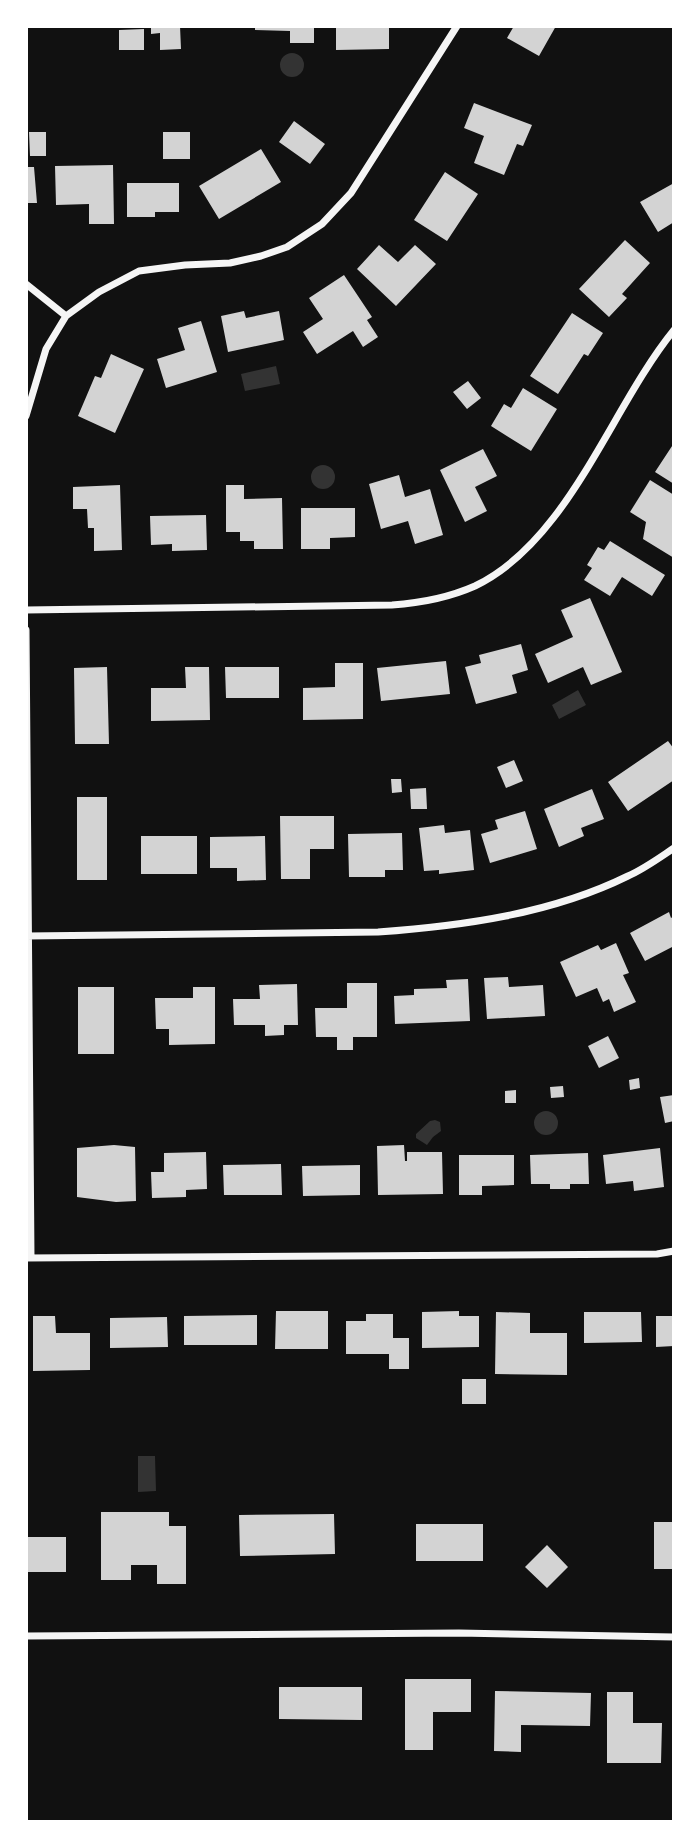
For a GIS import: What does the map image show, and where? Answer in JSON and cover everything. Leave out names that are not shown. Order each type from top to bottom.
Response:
[{"type":"street","points":[[26,416],[46,349],[66,316],[99,292],[139,271],[230,263],[261,256],[287,247],[322,224],[351,193],[457,26]]},
{"type":"street","points":[[26,284],[66,316]]},
{"type":"street","points":[[26,610],[392,605],[424,602],[476,585],[509,565],[537,537],[561,507],[674,330]]},
{"type":"street","points":[[26,630],[28,1258],[643,1254],[674,1251]]},
{"type":"street","points":[[27,936],[378,932],[428,929],[556,904],[629,876],[674,848]]},
{"type":"street","points":[[26,1636],[459,1633],[674,1637]]},
{"type":"shaded area","points":[[292,53],[301,56],[304,65],[301,74],[292,77],[283,74],[280,65],[283,56]]},
{"type":"shaded area","points":[[276,366],[280,384],[245,391],[241,374]]},
{"type":"shaded area","points":[[323,465],[332,468],[335,477],[332,486],[323,489],[314,486],[311,477],[314,468]]},
{"type":"shaded area","points":[[578,690],[586,705],[559,719],[552,705]]},
{"type":"shaded area","points":[[546,1111],[555,1114],[558,1123],[555,1132],[546,1135],[537,1132],[534,1123],[537,1114]]},
{"type":"shaded area","points":[[430,1121],[440,1122],[441,1131],[427,1145],[416,1138],[416,1134]]},
{"type":"shaded area","points":[[138,1456],[155,1456],[156,1491],[138,1492]]},
{"type":"building","points":[[151,26],[180,26],[181,49],[160,50],[160,33],[151,34]]},
{"type":"building","points":[[255,26],[314,26],[314,43],[290,43],[290,31],[255,30]]},
{"type":"building","points":[[336,26],[389,26],[389,49],[336,50]]},
{"type":"building","points":[[514,26],[556,26],[539,56],[507,38]]},
{"type":"building","points":[[144,29],[144,50],[119,50],[119,30]]},
{"type":"building","points":[[474,103],[532,125],[523,146],[517,144],[504,175],[474,163],[484,136],[464,128]]},
{"type":"building","points":[[294,121],[325,144],[310,164],[279,142]]},
{"type":"building","points":[[29,132],[46,132],[46,156],[30,156]]},
{"type":"building","points":[[163,132],[190,132],[190,159],[163,159]]},
{"type":"building","points":[[261,149],[281,182],[219,219],[199,186]]},
{"type":"building","points":[[113,165],[114,224],[89,224],[89,204],[56,205],[55,166]]},
{"type":"building","points":[[26,167],[34,167],[37,203],[26,203]]},
{"type":"building","points":[[445,172],[478,194],[447,241],[414,220]]},
{"type":"building","points":[[127,183],[179,183],[179,212],[155,212],[155,217],[127,217]]},
{"type":"building","points":[[674,183],[674,222],[658,232],[640,202]]},
{"type":"building","points":[[625,240],[650,263],[622,294],[627,298],[609,317],[579,289]]},
{"type":"building","points":[[379,245],[398,262],[415,245],[436,264],[396,306],[357,269]]},
{"type":"building","points":[[344,275],[372,317],[367,320],[378,337],[363,347],[353,331],[317,354],[303,332],[323,319],[309,298]]},
{"type":"building","points":[[244,311],[246,318],[279,311],[284,340],[228,352],[221,316]]},
{"type":"building","points":[[572,313],[603,333],[588,356],[584,354],[558,394],[530,376]]},
{"type":"building","points":[[201,321],[217,372],[166,388],[157,359],[185,350],[178,328]]},
{"type":"building","points":[[111,354],[144,369],[115,433],[78,416],[95,376],[101,378]]},
{"type":"building","points":[[468,381],[481,398],[467,409],[453,392]]},
{"type":"building","points":[[523,388],[557,409],[531,451],[491,426],[504,404],[511,408]]},
{"type":"building","points":[[674,443],[674,484],[655,472]]},
{"type":"building","points":[[483,449],[497,476],[475,487],[487,511],[465,522],[440,470]]},
{"type":"building","points":[[399,475],[405,497],[430,489],[443,535],[415,544],[408,521],[381,529],[369,484]]},
{"type":"building","points":[[650,480],[674,495],[674,558],[643,539],[646,522],[630,512]]},
{"type":"building","points":[[120,485],[122,550],[94,551],[94,528],[88,528],[87,509],[73,509],[73,487]]},
{"type":"building","points":[[226,485],[244,485],[244,499],[282,498],[283,549],[254,549],[254,541],[240,541],[240,532],[226,532]]},
{"type":"building","points":[[301,508],[355,508],[355,537],[330,538],[330,549],[301,549]]},
{"type":"building","points":[[206,515],[207,550],[172,551],[172,544],[151,545],[150,516]]},
{"type":"building","points":[[610,541],[665,575],[652,596],[622,577],[610,596],[584,580],[592,568],[587,565],[598,547],[604,550]]},
{"type":"building","points":[[590,598],[622,672],[591,685],[583,667],[548,683],[535,654],[573,637],[561,610]]},
{"type":"building","points":[[521,644],[528,670],[512,675],[517,693],[476,704],[465,667],[481,663],[479,655]]},
{"type":"building","points":[[446,661],[450,694],[381,701],[377,668]]},
{"type":"building","points":[[335,663],[363,663],[363,719],[303,720],[303,688],[335,687]]},
{"type":"building","points":[[107,667],[109,744],[75,744],[74,668]]},
{"type":"building","points":[[185,667],[209,667],[210,720],[151,721],[151,688],[186,688]]},
{"type":"building","points":[[225,667],[279,667],[279,698],[226,698]]},
{"type":"building","points":[[668,741],[674,749],[674,780],[628,811],[608,782]]},
{"type":"building","points":[[514,760],[523,781],[506,788],[497,767]]},
{"type":"building","points":[[391,779],[401,779],[402,792],[392,793]]},
{"type":"building","points":[[426,788],[427,809],[411,809],[410,789]]},
{"type":"building","points":[[592,789],[604,819],[581,828],[584,836],[559,847],[544,809]]},
{"type":"building","points":[[77,797],[107,797],[107,880],[77,880]]},
{"type":"building","points":[[525,811],[537,849],[490,863],[481,834],[498,829],[495,820]]},
{"type":"building","points":[[280,816],[334,816],[334,849],[310,849],[310,879],[281,879]]},
{"type":"building","points":[[444,825],[445,833],[470,830],[474,870],[439,874],[439,870],[424,871],[419,828]]},
{"type":"building","points":[[402,833],[403,870],[385,870],[385,877],[349,877],[348,834]]},
{"type":"building","points":[[141,836],[197,836],[197,874],[141,874]]},
{"type":"building","points":[[265,836],[266,880],[237,881],[237,868],[210,868],[210,837]]},
{"type":"building","points":[[669,912],[671,918],[674,916],[674,946],[645,961],[630,933]]},
{"type":"building","points":[[616,943],[629,973],[623,975],[636,1002],[614,1012],[609,999],[603,1002],[597,988],[576,997],[560,962],[598,945],[601,950]]},
{"type":"building","points":[[508,977],[509,987],[543,985],[545,1016],[487,1019],[484,978]]},
{"type":"building","points":[[468,979],[470,1021],[395,1024],[394,996],[414,995],[414,989],[447,988],[446,980]]},
{"type":"building","points":[[347,983],[377,983],[377,1037],[353,1037],[353,1050],[337,1050],[337,1037],[316,1037],[315,1008],[347,1008]]},
{"type":"building","points":[[297,984],[298,1025],[284,1025],[284,1035],[265,1036],[265,1025],[234,1025],[233,999],[260,999],[259,985]]},
{"type":"building","points":[[78,987],[114,987],[114,1054],[78,1054]]},
{"type":"building","points":[[193,987],[215,987],[215,1044],[169,1045],[169,1029],[156,1029],[155,998],[193,998]]},
{"type":"building","points":[[608,1036],[619,1058],[599,1068],[588,1046]]},
{"type":"building","points":[[639,1078],[640,1088],[630,1090],[629,1080]]},
{"type":"building","points":[[563,1086],[564,1097],[551,1098],[550,1087]]},
{"type":"building","points":[[516,1090],[516,1103],[505,1103],[505,1091]]},
{"type":"building","points":[[674,1095],[674,1121],[665,1123],[660,1097]]},
{"type":"building","points":[[114,1145],[135,1147],[136,1201],[116,1202],[77,1197],[77,1148]]},
{"type":"building","points":[[404,1145],[405,1161],[407,1152],[442,1152],[443,1194],[378,1195],[377,1146]]},
{"type":"building","points":[[660,1148],[664,1187],[634,1191],[633,1181],[606,1184],[603,1155]]},
{"type":"building","points":[[206,1152],[207,1189],[186,1190],[186,1197],[152,1198],[151,1172],[164,1172],[164,1153]]},
{"type":"building","points":[[588,1153],[589,1184],[570,1184],[570,1189],[550,1189],[550,1184],[531,1184],[530,1155]]},
{"type":"building","points":[[459,1155],[514,1155],[514,1185],[482,1186],[482,1195],[459,1195]]},
{"type":"building","points":[[281,1164],[282,1195],[224,1195],[223,1165]]},
{"type":"building","points":[[360,1165],[360,1195],[303,1196],[302,1166]]},
{"type":"building","points":[[276,1311],[328,1311],[328,1349],[275,1349]]},
{"type":"building","points":[[459,1311],[459,1316],[479,1316],[479,1347],[422,1348],[422,1312]]},
{"type":"building","points":[[496,1312],[530,1313],[530,1333],[567,1333],[567,1375],[495,1374]]},
{"type":"building","points":[[584,1312],[641,1312],[642,1342],[584,1343]]},
{"type":"building","points":[[366,1314],[393,1314],[393,1338],[409,1338],[409,1369],[389,1369],[389,1354],[346,1354],[346,1321],[366,1321]]},
{"type":"building","points":[[257,1315],[257,1345],[184,1345],[184,1316]]},
{"type":"building","points":[[33,1316],[55,1316],[56,1333],[90,1333],[90,1370],[33,1371]]},
{"type":"building","points":[[656,1316],[674,1316],[674,1346],[656,1347]]},
{"type":"building","points":[[167,1317],[168,1347],[110,1348],[110,1318]]},
{"type":"building","points":[[462,1379],[486,1379],[486,1404],[462,1404]]},
{"type":"building","points":[[101,1512],[169,1512],[169,1526],[186,1526],[186,1584],[157,1584],[157,1565],[131,1565],[131,1580],[101,1580]]},
{"type":"building","points":[[334,1514],[335,1554],[240,1556],[239,1515]]},
{"type":"building","points":[[654,1522],[674,1522],[674,1569],[654,1569]]},
{"type":"building","points":[[416,1524],[483,1524],[483,1561],[416,1561]]},
{"type":"building","points":[[26,1537],[66,1537],[66,1572],[26,1572]]},
{"type":"building","points":[[547,1545],[568,1567],[547,1588],[525,1567]]},
{"type":"building","points":[[405,1679],[471,1679],[471,1712],[433,1712],[433,1750],[405,1750]]},
{"type":"building","points":[[279,1687],[362,1687],[362,1720],[279,1719]]},
{"type":"building","points":[[495,1691],[591,1693],[590,1726],[521,1725],[521,1752],[494,1751]]},
{"type":"building","points":[[607,1692],[633,1692],[633,1723],[662,1723],[661,1763],[607,1763]]}]
